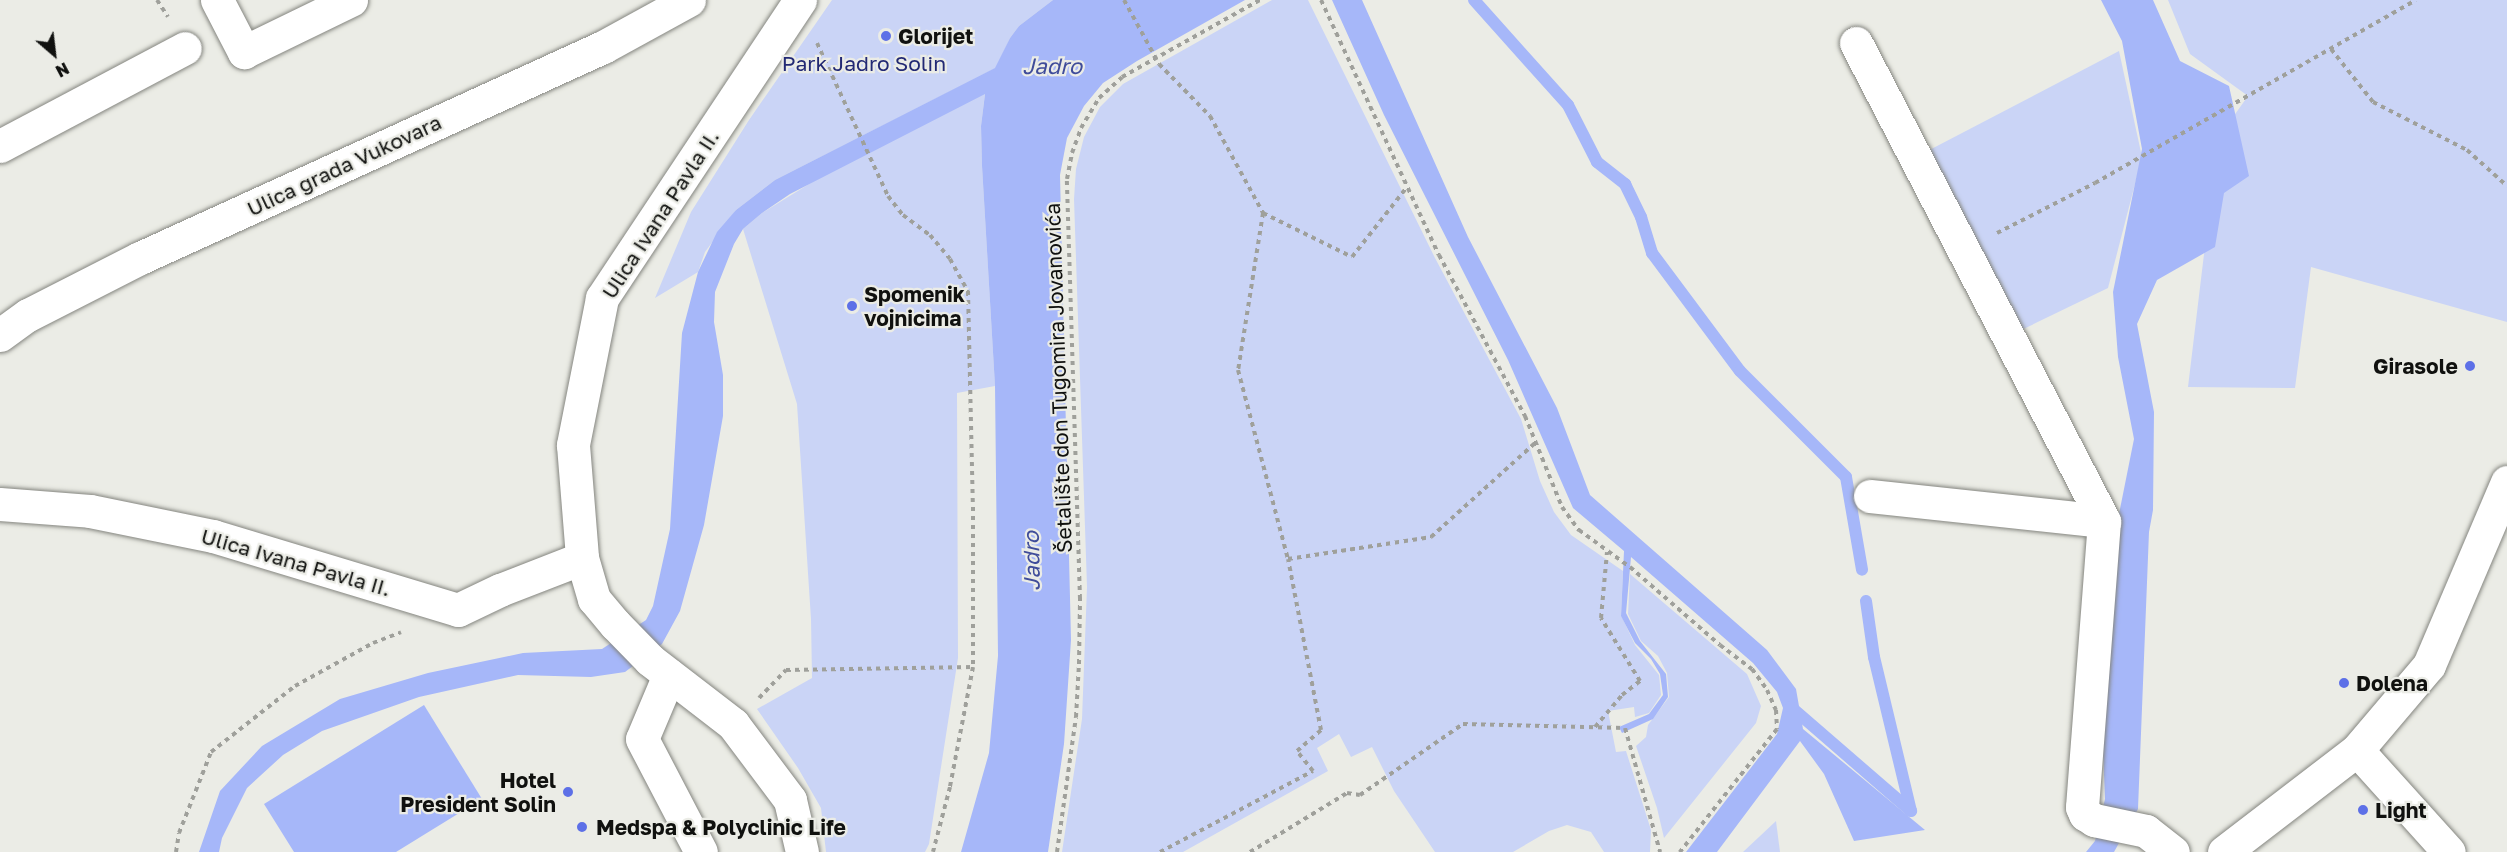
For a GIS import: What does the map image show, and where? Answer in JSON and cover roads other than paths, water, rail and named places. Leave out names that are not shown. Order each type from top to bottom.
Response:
[{"type":"street","points":[[217,0],[244,52],[351,0]]},
{"type":"street","name":"Ulica grada Vukovara","points":[[0,335],[28,315],[140,258],[603,47],[689,0]]},
{"type":"street","name":"Ulica Ivana Pavla II.","points":[[801,0],[602,298],[573,445],[582,558],[594,599],[615,624],[660,667],[733,724],[790,800],[801,852]]},
{"type":"street","points":[[1856,43],[2104,521],[2082,807],[2085,814],[2094,820],[2146,831],[2173,852]]},
{"type":"street","points":[[0,146],[186,48]]},
{"type":"street","points":[[2224,852],[2356,750],[2429,665],[2507,483]]},
{"type":"street","points":[[1870,496],[2104,521]]},
{"type":"street","name":"Ulica Ivana Pavla II.","points":[[0,504],[90,511],[213,536],[458,610],[500,590],[582,558]]},
{"type":"street","points":[[660,667],[642,739],[701,852]]},
{"type":"street","points":[[2356,750],[2449,852]]},
{"type":"water","name":"Jadro","points":[[1053,0],[1245,0],[1137,61],[1103,83],[1084,106],[1067,138],[1060,175],[1071,640],[1064,744],[1048,852],[961,852],[989,753],[998,656],[995,386],[981,126],[985,94],[790,194],[743,229],[734,244],[715,292],[714,322],[723,375],[723,416],[704,525],[680,611],[662,644],[625,672],[591,677],[518,675],[419,697],[322,731],[283,755],[247,788],[222,838],[219,852],[199,852],[220,791],[262,746],[340,699],[428,673],[523,653],[602,649],[646,620],[653,606],[670,529],[682,333],[698,272],[717,232],[736,210],[775,180],[995,68],[1010,38],[1019,26]]},
{"type":"water","points":[[1332,0],[1362,0],[1468,237],[1557,408],[1590,495],[1767,650],[1796,689],[1803,729],[1925,830],[1854,841],[1824,774],[1800,741],[1717,852],[1686,852],[1777,734],[1783,708],[1777,692],[1753,663],[1631,557],[1626,613],[1640,641],[1666,674],[1668,697],[1653,719],[1622,733],[1619,727],[1649,714],[1663,695],[1660,674],[1651,659],[1635,643],[1621,616],[1624,551],[1573,508],[1508,360],[1384,115]]},
{"type":"water","points":[[2101,0],[2153,0],[2180,61],[2229,86],[2249,176],[2224,193],[2215,247],[2157,280],[2137,324],[2154,412],[2153,510],[2149,532],[2138,809],[2114,852],[2086,852],[2095,841],[2105,799],[2102,724],[2118,519],[2134,439],[2118,357],[2113,292],[2142,149],[2122,41]]},
{"type":"water","points":[[424,705],[482,799],[396,852],[294,852],[264,804]]},
{"type":"waterway","points":[[1474,0],[1568,105],[1597,162],[1625,184],[1641,217],[1652,253],[1740,371],[1846,477],[1862,570]]},
{"type":"waterway","points":[[1866,601],[1874,657],[1911,811]]},
{"type":"waterway","points":[[1791,707],[1911,811]]},
{"type":"place","name":"Glorijet","points":[[886,36]]},
{"type":"place","name":"Spomenik vojnicima","points":[[852,306]]},
{"type":"place","name":"Girasole","points":[[2470,366]]},
{"type":"place","name":"Dolena","points":[[2344,683]]},
{"type":"place","name":"Hotel President Solin","points":[[568,792]]},
{"type":"place","name":"Light","points":[[2363,810]]},
{"type":"place","name":"Medspa & Polyclinic Life","points":[[582,827]]},
{"type":"park label","name":"Park Jadro Solin","points":[[864,63]]}]
